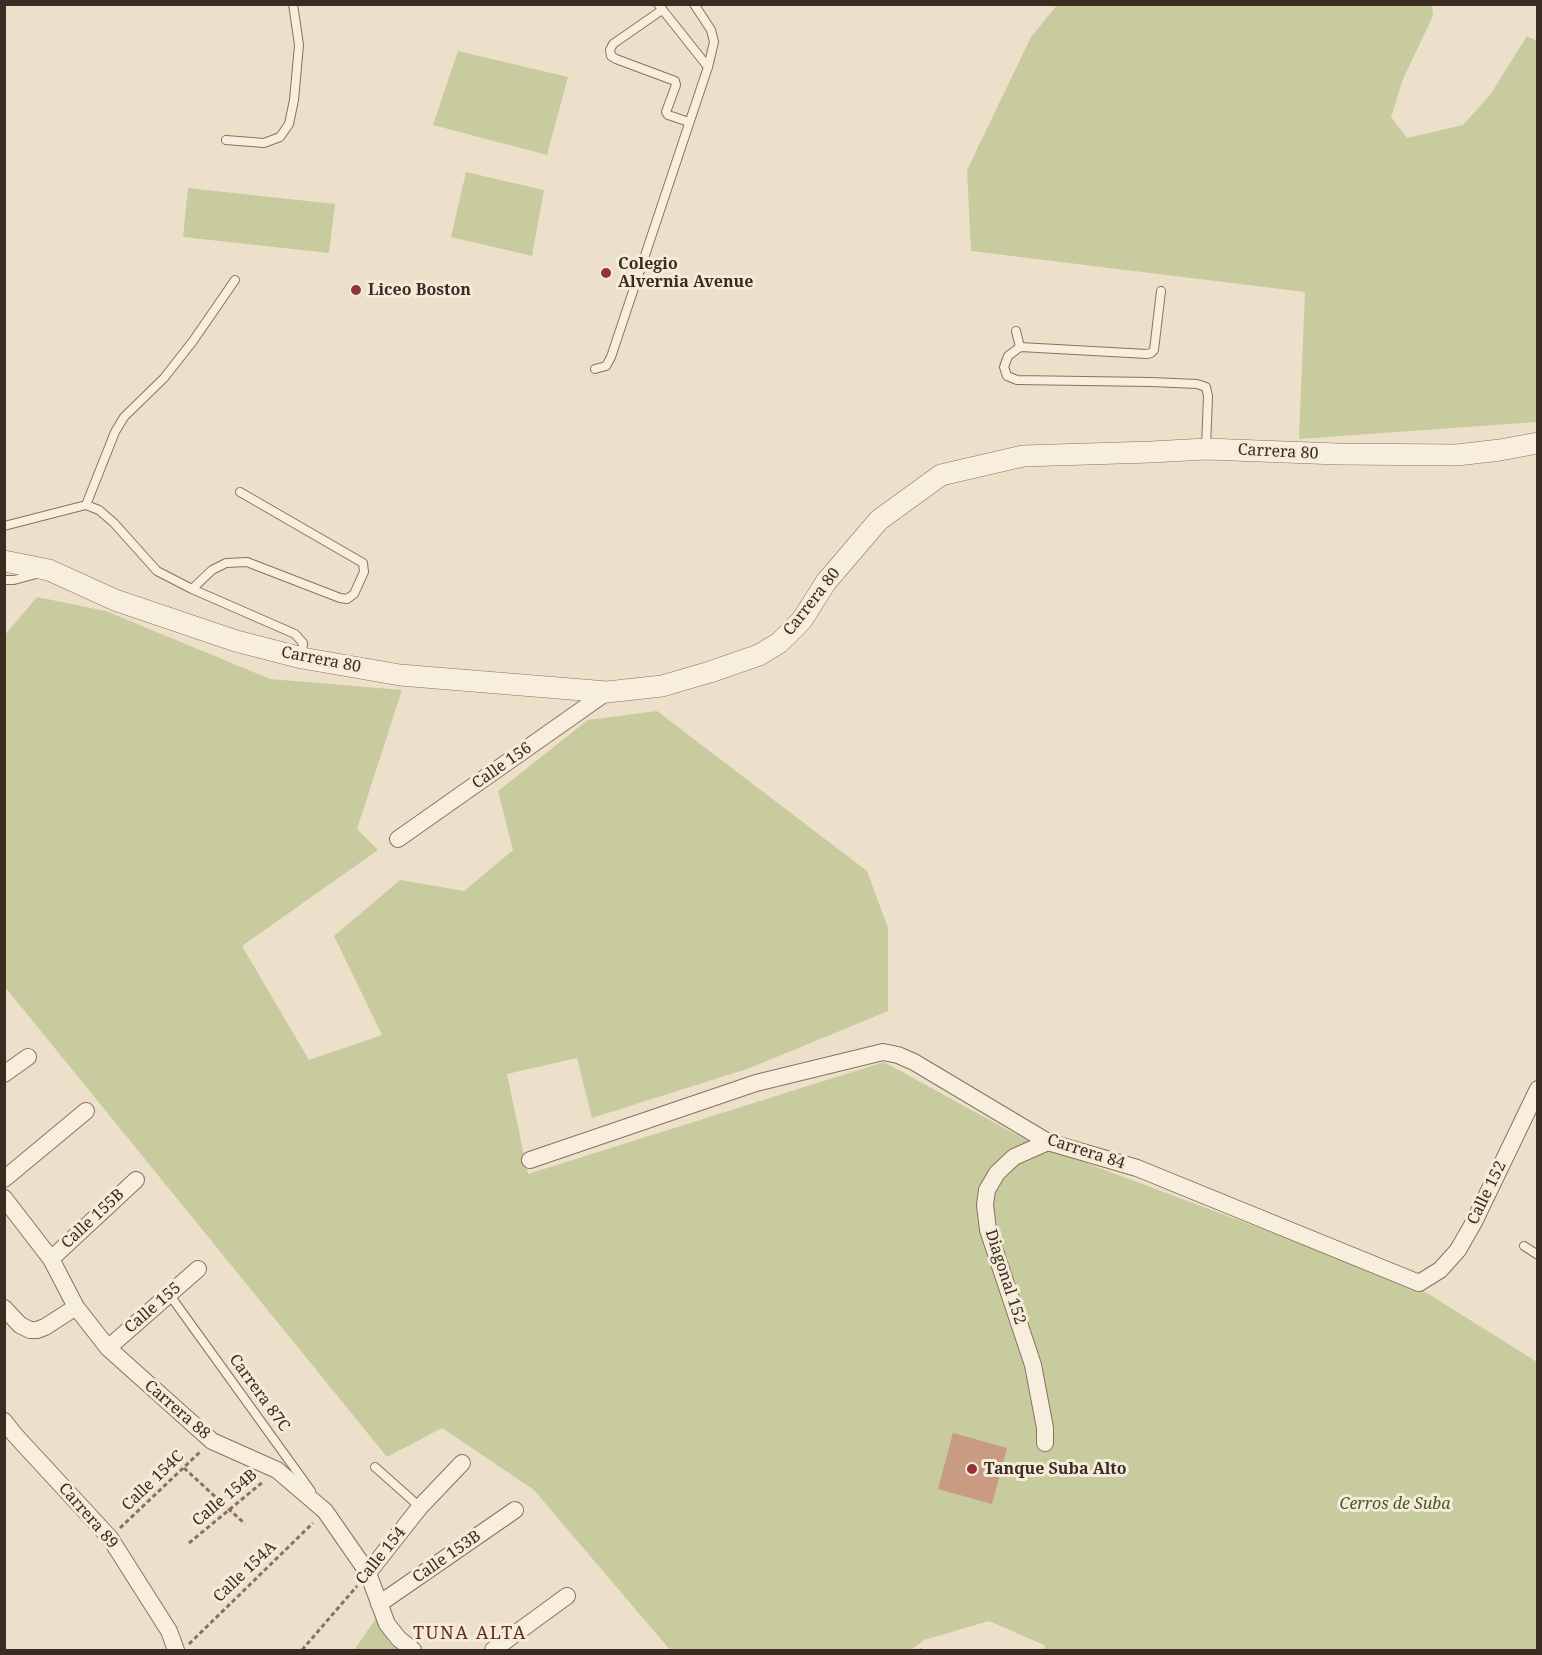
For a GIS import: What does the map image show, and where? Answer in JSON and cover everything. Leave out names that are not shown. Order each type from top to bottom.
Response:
[{"type":"street","name":"Carrera 80","points":[[4,561],[49,570],[115,600],[236,641],[302,658],[400,675],[606,692],[662,686],[759,655],[779,643],[802,620],[826,582],[879,520],[941,475],[1023,456],[1206,448],[1338,454],[1457,455],[1538,443]]},
{"type":"street","name":"Calle 156","points":[[398,839],[606,692]]},
{"type":"street","name":"Carrera 84","points":[[530,1160],[756,1083],[883,1052],[898,1054],[1048,1142],[1137,1168],[1419,1283]]},
{"type":"street","points":[[4,1074],[28,1057]]},
{"type":"street","name":"Calle 152","points":[[1419,1283],[1440,1270],[1458,1250],[1474,1222],[1538,1089]]},
{"type":"street","points":[[4,1179],[86,1111]]},
{"type":"street","name":"Diagonal 152","points":[[1045,1443],[1043,1415],[1033,1365],[988,1230],[985,1205],[987,1190],[997,1173],[1014,1157],[1048,1142]]},
{"type":"street","name":"Calle 155B","points":[[51,1259],[136,1180]]},
{"type":"street","name":"Carrera 88","points":[[4,1198],[51,1259],[76,1307],[108,1348],[212,1441],[277,1470],[325,1511],[368,1573],[387,1624],[412,1650]]},
{"type":"street","name":"Calle 155","points":[[108,1348],[198,1269]]},
{"type":"street","points":[[4,1308],[20,1325],[30,1330],[37,1330],[76,1307]]},
{"type":"street","name":"Carrera 89","points":[[4,1421],[110,1538],[169,1630],[176,1650]]},
{"type":"street","name":"Calle 154","points":[[368,1573],[420,1507],[462,1463]]},
{"type":"street","name":"Calle 153B","points":[[379,1604],[515,1510]]},
{"type":"street","points":[[493,1650],[567,1596]]},
{"type":"lane","points":[[226,140],[264,143],[280,137],[289,124],[294,100],[299,45],[293,4]]},
{"type":"lane","points":[[595,369],[606,366],[611,357],[708,67],[714,42],[711,30],[694,4]]},
{"type":"lane","points":[[689,123],[668,116],[666,112],[676,85],[675,81],[616,59],[611,56],[610,50],[614,44],[660,7],[708,67]]},
{"type":"lane","points":[[86,506],[115,432],[124,417],[164,378],[236,280]]},
{"type":"lane","points":[[1161,291],[1154,350],[1151,353],[1020,347],[1008,356],[1004,367],[1007,376],[1017,380],[1151,382],[1197,384],[1206,387],[1208,396],[1206,448]]},
{"type":"lane","points":[[1016,331],[1020,347]]},
{"type":"lane","points":[[192,589],[212,570],[226,563],[247,562],[339,598],[347,599],[354,594],[364,572],[363,563],[240,492]]},
{"type":"lane","points":[[4,526],[86,506],[99,510],[114,523],[157,571],[192,589],[295,634],[303,643],[302,658]]},
{"type":"lane","points":[[4,580],[24,578],[49,570]]},
{"type":"lane","points":[[1524,1246],[1538,1255]]},
{"type":"lane","name":"Carrera 87C","points":[[169,1294],[325,1511]]},
{"type":"lane","points":[[375,1467],[420,1507]]},
{"type":"path","name":"Calle 154C","points":[[110,1538],[212,1441]]},
{"type":"path","points":[[184,1468],[245,1524]]},
{"type":"path","name":"Calle 154B","points":[[189,1543],[277,1470]]},
{"type":"path","name":"Calle 154A","points":[[182,1650],[325,1511]]},
{"type":"path","name":"Calle 154","points":[[302,1650],[368,1573]]},
{"type":"green space","points":[[1057,5],[1432,5],[1433,16],[1403,79],[1391,117],[1407,138],[1463,125],[1490,95],[1527,36],[1537,41],[1537,422],[1299,439],[1305,292],[971,251],[967,170],[1031,37]]},
{"type":"green space","points":[[458,51],[568,77],[547,155],[433,125]]},
{"type":"green space","points":[[466,172],[544,190],[532,256],[451,237]]},
{"type":"green space","points":[[188,188],[335,204],[329,253],[183,237]]},
{"type":"green space","name":"Cerros de Suba","points":[[37,597],[106,611],[270,679],[402,690],[357,829],[378,850],[242,946],[309,1060],[382,1035],[334,936],[400,880],[464,891],[513,850],[498,791],[588,720],[657,711],[867,871],[888,928],[888,1011],[750,1068],[592,1118],[577,1058],[507,1074],[528,1174],[884,1062],[1028,1141],[1419,1288],[1537,1362],[1537,1650],[1042,1650],[1046,1646],[989,1621],[924,1640],[911,1650],[670,1650],[534,1490],[442,1428],[387,1457],[5,987],[5,635]]},
{"type":"green space","points":[[377,1617],[389,1642],[399,1650],[354,1650]]},
{"type":"building","name":"Tanque Suba Alto","points":[[953,1433],[1007,1448],[992,1504],[938,1489]]},
{"type":"place","name":"Colegio Alvernia Avenue","points":[[606,273]]},
{"type":"place","name":"Liceo Boston","points":[[356,290]]},
{"type":"place","name":"Tanque Suba Alto","points":[[972,1469]]},
{"type":"district","name":"TUNA ALTA","points":[[470,1634]]}]
